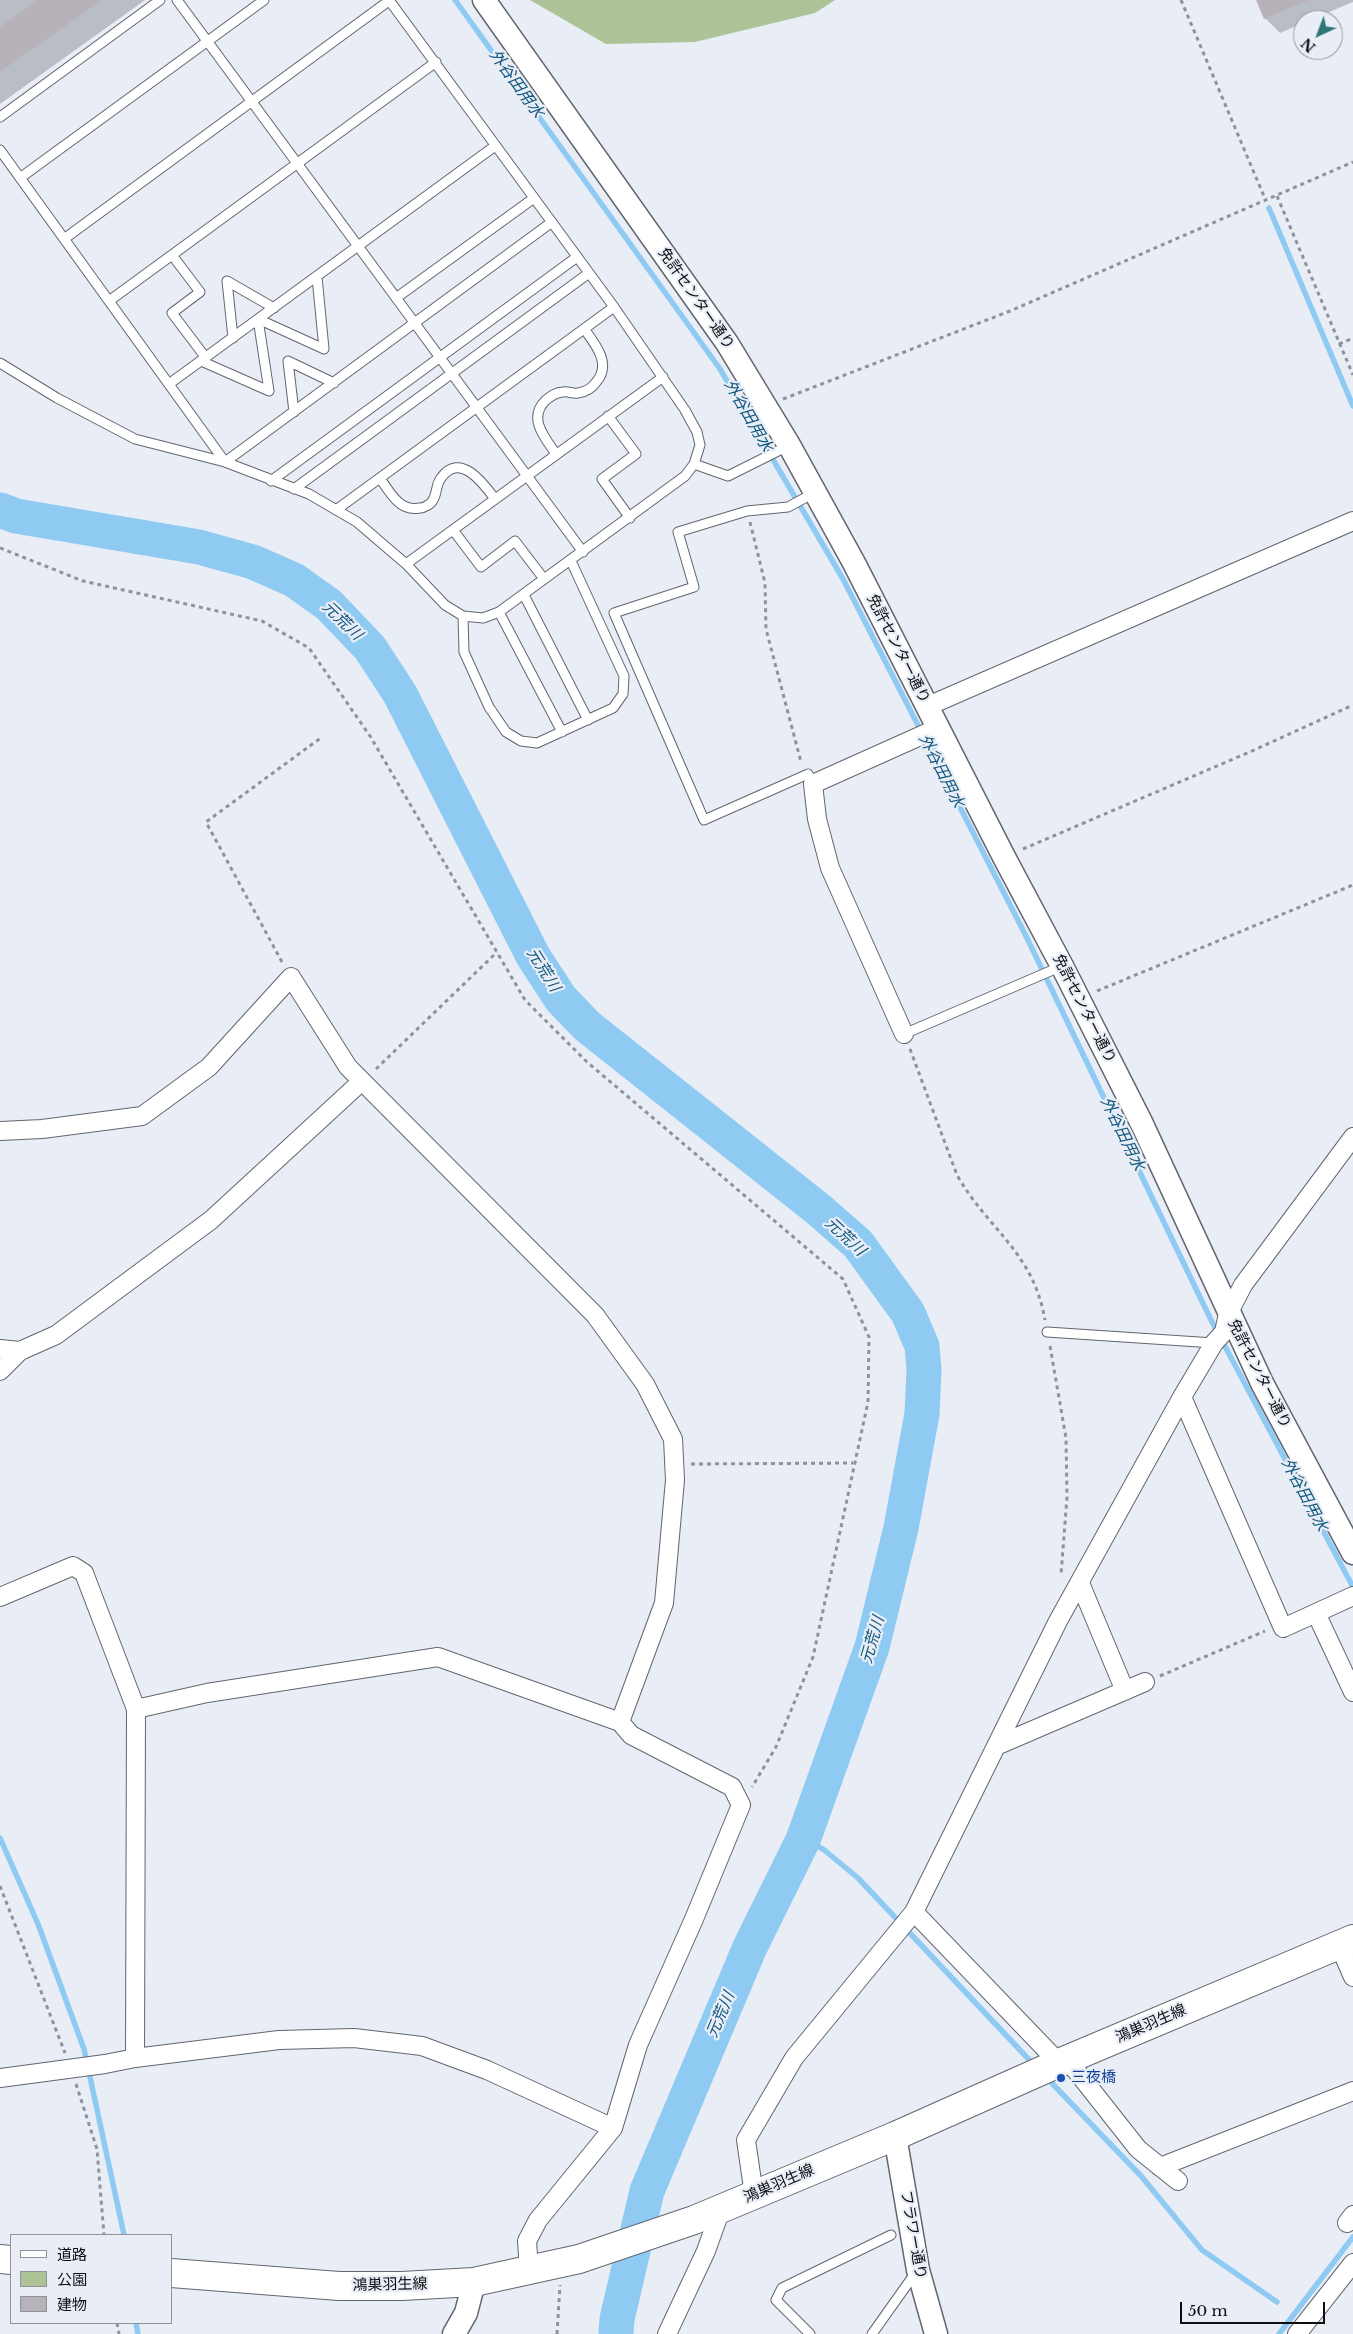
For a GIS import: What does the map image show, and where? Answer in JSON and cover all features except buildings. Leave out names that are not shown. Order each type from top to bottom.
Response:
[{"type":"main road","name":"鴻巣羽生線","points":[[172,2273],[339,2286],[402,2286],[474,2282],[570,2261],[694,2220],[721,2209],[895,2136],[1063,2061],[1346,1942]]},
{"type":"street","name":"免許センター通り","points":[[484,0],[700,303],[727,343],[789,446],[854,563],[1004,857],[1079,999],[1142,1124],[1228,1314],[1262,1383],[1353,1553]]},
{"type":"street","points":[[928,706],[1353,521]]},
{"type":"street","points":[[904,1034],[830,868],[816,819],[811,779],[938,728]]},
{"type":"street","points":[[0,1131],[42,1129],[142,1116],[209,1067],[291,978],[348,1068],[595,1315],[645,1384],[673,1439],[674,1480],[664,1603],[620,1722]]},
{"type":"street","points":[[0,1371],[20,1351],[56,1335],[212,1220],[362,1081]]},
{"type":"street","points":[[754,2195],[746,2140],[794,2058],[914,1912],[1058,1621],[1182,1397],[1214,1343],[1224,1332],[1228,1314],[1243,1285],[1353,1137]]},
{"type":"street","points":[[0,1349],[20,1351]]},
{"type":"street","points":[[1182,1397],[1283,1628],[1353,1596]]},
{"type":"street","points":[[0,1597],[73,1566],[84,1573],[136,1709],[135,2058]]},
{"type":"street","points":[[1080,1583],[1125,1691]]},
{"type":"street","points":[[1316,1613],[1353,1692]]},
{"type":"street","points":[[136,1709],[207,1693],[438,1656],[620,1722],[631,1735],[732,1787],[741,1805],[694,1919],[638,2045],[613,2128],[538,2220],[528,2241],[529,2270]]},
{"type":"street","points":[[996,1746],[1145,1682]]},
{"type":"street","points":[[914,1912],[1063,2061],[1138,2148],[1178,2181]]},
{"type":"street","points":[[1346,1942],[1353,1977]]},
{"type":"street","points":[[0,2078],[105,2064],[135,2058],[279,2040],[354,2038],[422,2046],[487,2070],[613,2128]]},
{"type":"street","points":[[1160,2167],[1353,2091]]},
{"type":"street","name":"フラワー通り","points":[[895,2136],[918,2270],[936,2334]]},
{"type":"street","points":[[667,2334],[706,2251],[721,2209]]},
{"type":"street","points":[[1297,2334],[1353,2263]]},
{"type":"street","points":[[454,2334],[466,2314],[474,2282]]},
{"type":"lane","points":[[0,117],[160,0]]},
{"type":"lane","points":[[177,0],[583,552]]},
{"type":"lane","points":[[20,178],[264,0]]},
{"type":"lane","points":[[0,362],[57,398],[135,439],[225,462],[309,494],[357,522],[406,564],[445,605],[463,616],[483,618],[499,612],[686,476],[694,464],[700,445],[697,432],[685,410],[614,307],[390,0],[64,239]]},
{"type":"lane","points":[[109,301],[436,62]]},
{"type":"lane","points":[[169,384],[495,146]]},
{"type":"lane","points":[[0,150],[225,462]]},
{"type":"lane","points":[[396,298],[534,198]]},
{"type":"lane","points":[[225,462],[552,222]]},
{"type":"lane","points":[[172,255],[200,292],[172,312],[204,359],[269,391],[258,319]]},
{"type":"lane","points":[[271,481],[577,257]]},
{"type":"lane","points":[[294,489],[589,273]]},
{"type":"lane","points":[[258,319],[324,349],[317,277]]},
{"type":"lane","points":[[233,338],[227,281],[274,308]]},
{"type":"lane","points":[[336,510],[614,307]]},
{"type":"lane","points":[[556,454],[540,431],[537,415],[543,403],[552,395],[563,391],[578,393],[592,388],[601,376],[603,364],[600,351],[585,330]]},
{"type":"lane","points":[[294,412],[288,361],[334,383]]},
{"type":"lane","points":[[406,564],[663,377]]},
{"type":"lane","points":[[608,416],[636,454],[602,479],[630,518]]},
{"type":"lane","points":[[694,464],[728,476],[789,446]]},
{"type":"lane","points":[[380,478],[403,507],[413,510],[424,508],[433,500],[441,477],[451,470],[464,468],[475,474],[495,499]]},
{"type":"lane","points":[[811,779],[704,820],[614,613],[694,587],[678,532],[747,511],[788,506],[814,493]]},
{"type":"lane","points":[[453,530],[481,567],[515,541],[544,579]]},
{"type":"lane","points":[[463,616],[464,652],[489,707],[506,732],[521,741],[537,743],[613,708],[623,694],[624,676],[571,560]]},
{"type":"lane","points":[[524,595],[588,720]]},
{"type":"lane","points":[[499,612],[562,732]]},
{"type":"lane","points":[[904,1034],[1062,966]]},
{"type":"lane","points":[[1047,1332],[1214,1343]]},
{"type":"lane","points":[[810,2334],[776,2300],[782,2288],[891,2235]]},
{"type":"lane","points":[[872,2334],[918,2270]]},
{"type":"path","points":[[1181,0],[1266,201]]},
{"type":"path","points":[[765,406],[1010,311],[1353,162]]},
{"type":"path","points":[[1277,196],[1353,375]]},
{"type":"path","points":[[1339,344],[1353,338]]},
{"type":"path","points":[[747,511],[765,583],[766,629],[801,761],[811,779]]},
{"type":"path","points":[[0,548],[83,581],[262,621],[309,648],[370,736],[525,1000],[587,1062],[843,1279],[869,1337],[868,1402],[853,1463],[813,1657],[776,1746],[741,1805]]},
{"type":"path","points":[[1004,857],[1252,751],[1353,705]]},
{"type":"path","points":[[291,978],[206,822],[322,738]]},
{"type":"path","points":[[1079,999],[1353,885]]},
{"type":"path","points":[[362,1081],[497,952]]},
{"type":"path","points":[[904,1034],[957,1175],[964,1188],[1006,1238],[1033,1276],[1041,1297],[1066,1438],[1067,1497],[1061,1583]]},
{"type":"path","points":[[674,1464],[853,1463]]},
{"type":"path","points":[[1145,1682],[1281,1624]]},
{"type":"path","points":[[557,2334],[570,2261]]},
{"type":"green space","points":[[530,0],[835,0],[815,13],[695,42],[606,44]]},
{"type":"waterway","name":"外谷田用水","points":[[455,0],[720,369],[843,579],[1026,936],[1211,1320],[1353,1587]]},
{"type":"waterway","points":[[1269,208],[1353,406]]},
{"type":"waterway","name":"元荒川","points":[[0,510],[16,516],[199,547],[253,562],[294,580],[329,605],[370,648],[400,694],[533,956],[561,999],[587,1026],[818,1209],[858,1244],[908,1313],[922,1346],[924,1370],[922,1414],[901,1528],[872,1647],[803,1840],[750,1947],[647,2191],[617,2319],[616,2334]]},
{"type":"waterway","points":[[0,1838],[38,1924],[84,2049],[124,2234]]},
{"type":"waterway","points":[[803,1840],[823,1849],[858,1878],[1035,2066]]},
{"type":"waterway","points":[[1045,2076],[1141,2176],[1202,2250],[1277,2302]]},
{"type":"waterway","points":[[1279,2334],[1353,2237]]},
{"type":"waterway","points":[[136,2324],[138,2334]]},
{"type":"place","name":"三夜橋","points":[[1061,2078]]}]
